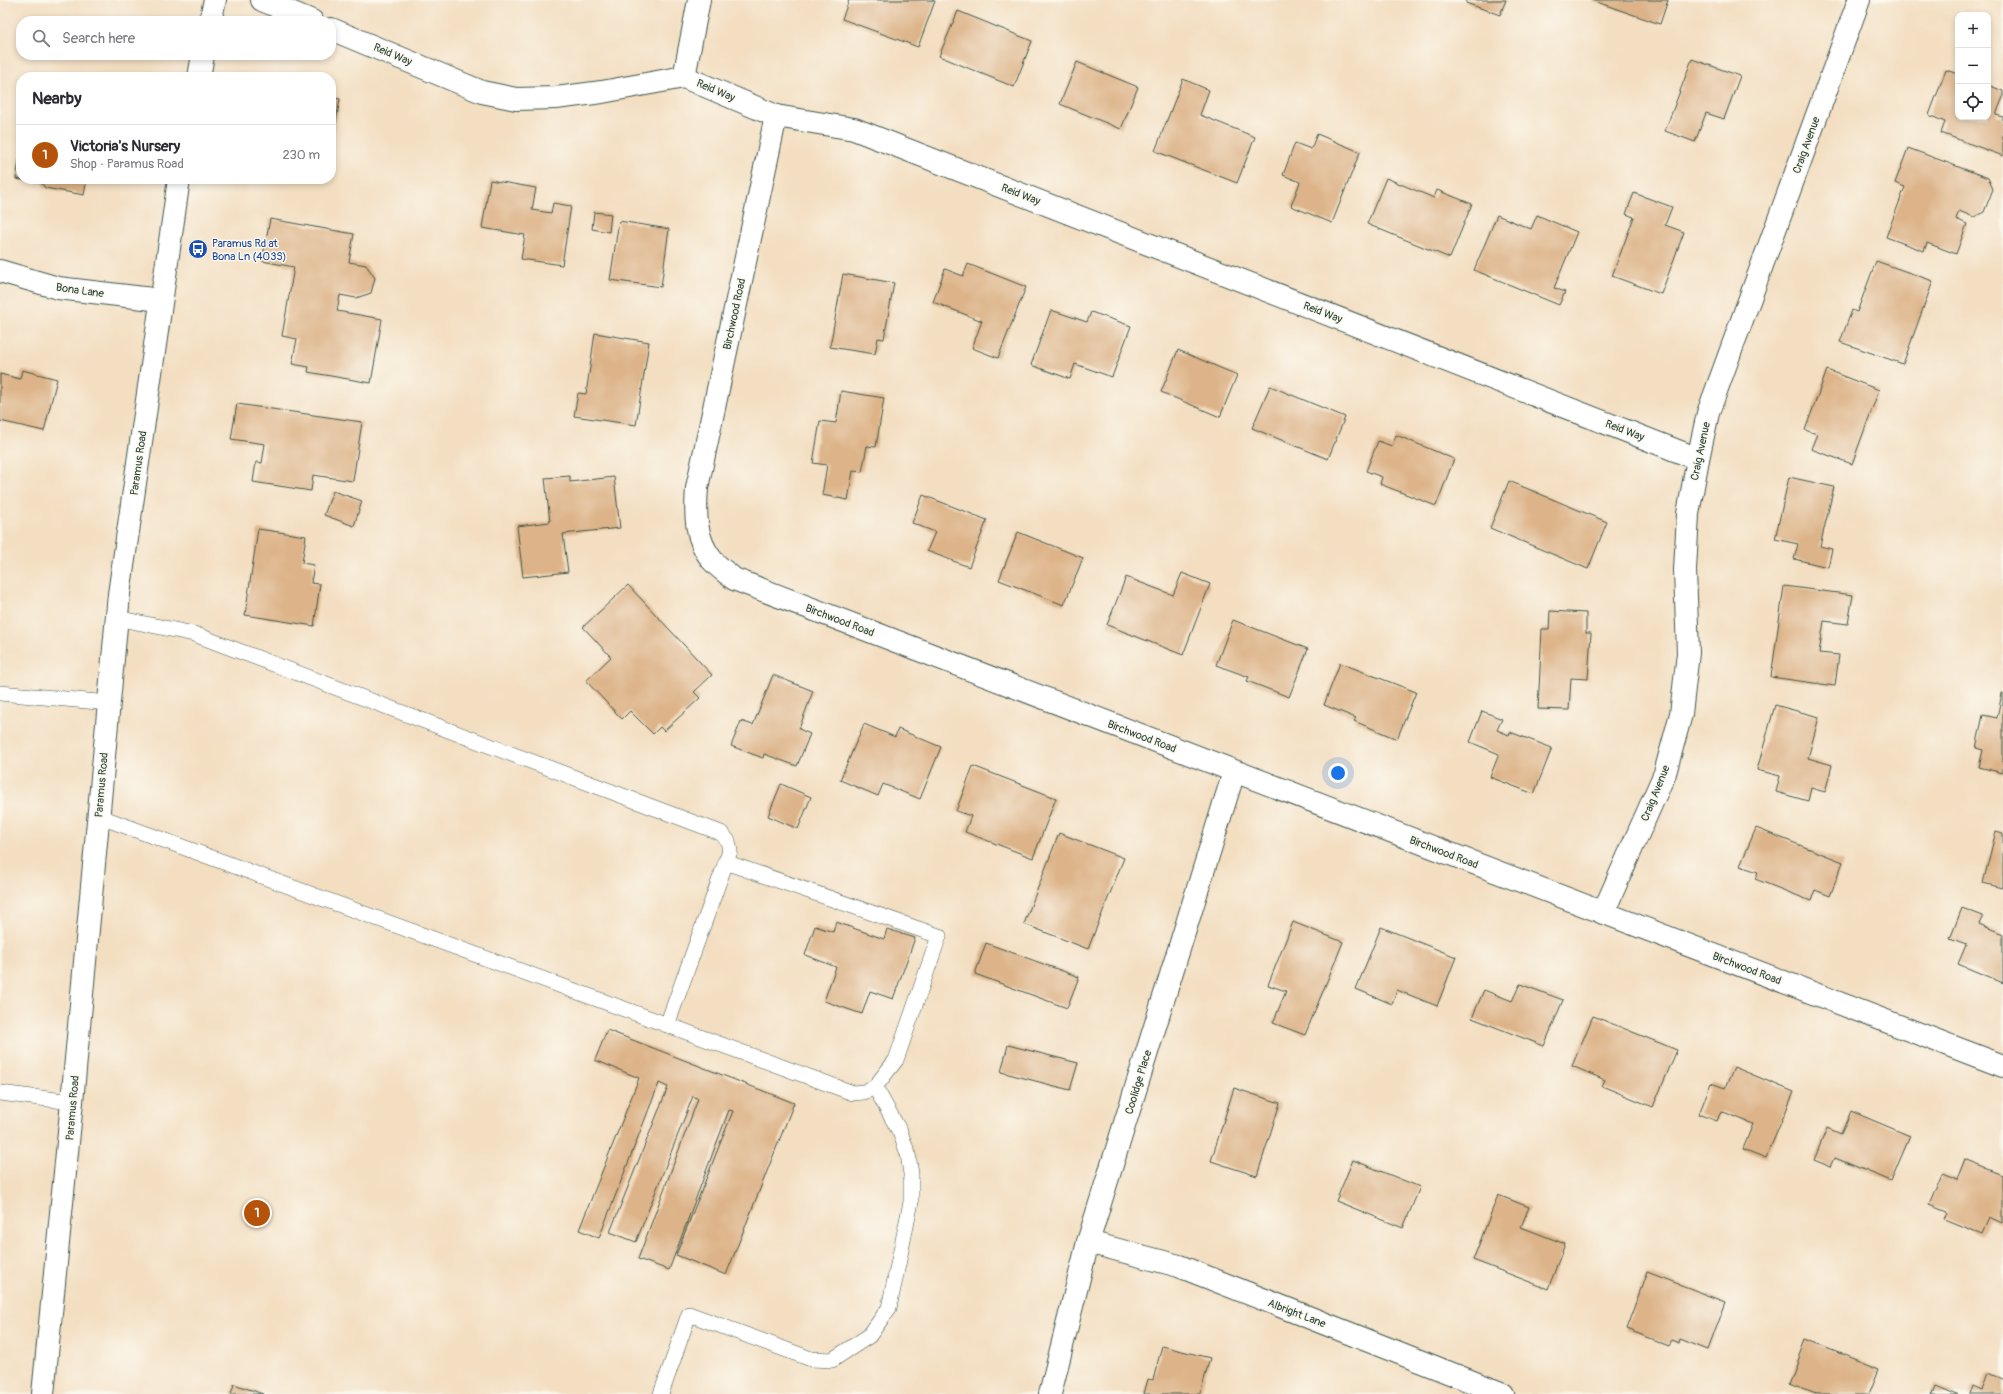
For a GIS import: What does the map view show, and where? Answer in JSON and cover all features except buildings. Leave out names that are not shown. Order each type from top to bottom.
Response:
[{"type":"street","points":[[211,16],[214,0]]},
{"type":"street","points":[[262,0],[300,16]]},
{"type":"street","points":[[684,77],[699,0]]},
{"type":"street","name":"Craig Avenue","points":[[1603,913],[1666,772],[1681,714],[1688,653],[1686,570],[1688,514],[1708,413],[1860,0]]},
{"type":"street","name":"Reid Way","points":[[336,31],[482,92],[516,99],[556,98],[595,93],[684,77],[776,116],[854,129],[1698,459]]},
{"type":"street","points":[[200,72],[202,60]]},
{"type":"street","name":"Birchwood Road","points":[[776,116],[697,488],[695,512],[700,538],[713,560],[734,579],[2003,1066]]},
{"type":"street","name":"Paramus Road","points":[[43,1394],[117,618],[178,184]]},
{"type":"street","name":"Bona Lane","points":[[0,271],[58,288],[161,300]]},
{"type":"street","name":"Coolidge Place","points":[[1050,1394],[1088,1242],[1234,772]]},
{"type":"street","name":"Albright Lane","points":[[1088,1242],[1179,1266],[1503,1394]]},
{"type":"lane","points":[[117,618],[194,634],[721,833],[728,841],[730,850],[668,1025]]},
{"type":"lane","points":[[0,693],[109,704]]},
{"type":"lane","points":[[98,816],[853,1093],[864,1092],[875,1087],[896,1060],[939,936],[725,862]]},
{"type":"lane","points":[[661,1394],[689,1314],[811,1359],[832,1360],[869,1336],[889,1308],[911,1202],[911,1174],[908,1154],[900,1132],[875,1087]]},
{"type":"lane","points":[[0,1093],[72,1102]]},
{"type":"place","name":"Paramus Rd at Bona Ln (403S)","points":[[198,249]]},
{"type":"place","name":"Victoria's Nursery","points":[[257,1213]]}]
